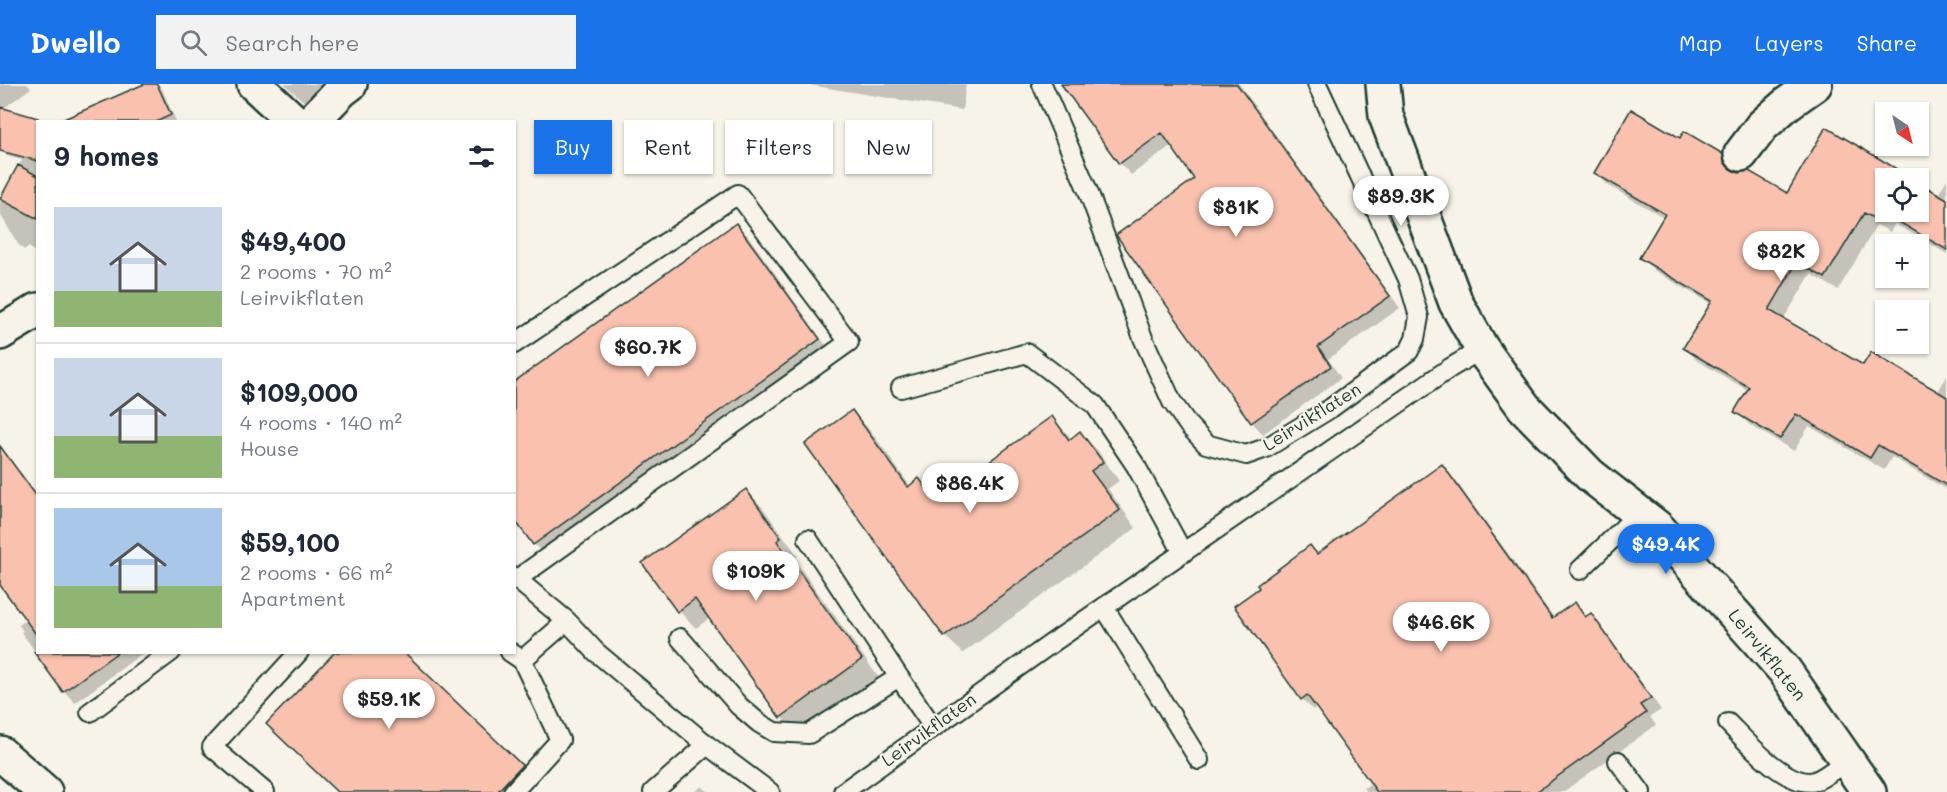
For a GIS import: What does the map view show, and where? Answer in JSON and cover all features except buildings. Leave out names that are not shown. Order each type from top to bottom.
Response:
[{"type":"street","points":[[254,84],[293,120]]},
{"type":"street","points":[[313,120],[350,84]]},
{"type":"street","name":"Leirvikflaten","points":[[1383,84],[1386,116],[1456,303],[1482,349],[1524,407],[1590,475],[1658,528],[1785,671],[1869,792]]},
{"type":"street","points":[[1741,154],[1762,126],[1788,103],[1815,84]]},
{"type":"street","points":[[0,333],[36,311]]},
{"type":"street","points":[[0,753],[45,792]]},
{"type":"lane","name":"Leirvikflaten","points":[[1042,84],[1088,191],[1143,338],[1172,402],[1189,426],[1206,444],[1246,455],[1266,448],[1331,408],[1408,351],[1416,339],[1419,317],[1408,279],[1317,84]]},
{"type":"lane","points":[[516,344],[738,194],[849,342],[516,578],[567,621],[596,652],[707,745],[770,792]]},
{"type":"lane","name":"Leirvikflaten","points":[[843,792],[1104,607],[1450,368],[1482,349]]},
{"type":"lane","points":[[901,388],[1027,352],[1095,405],[1136,466],[1183,553]]},
{"type":"lane","points":[[1580,570],[1639,513]]},
{"type":"lane","points":[[808,539],[933,727]]},
{"type":"lane","points":[[1104,607],[1199,760]]},
{"type":"lane","points":[[513,792],[560,740],[516,656],[567,621]]},
{"type":"lane","points":[[680,638],[739,706],[774,732],[808,734],[899,677]]},
{"type":"lane","points":[[90,712],[168,654]]},
{"type":"lane","points":[[265,792],[212,747],[296,654]]},
{"type":"lane","points":[[1728,723],[1764,759],[1799,780],[1815,781],[1847,761]]},
{"type":"lane","points":[[653,792],[707,745]]},
{"type":"lane","points":[[1618,761],[1641,792]]}]
